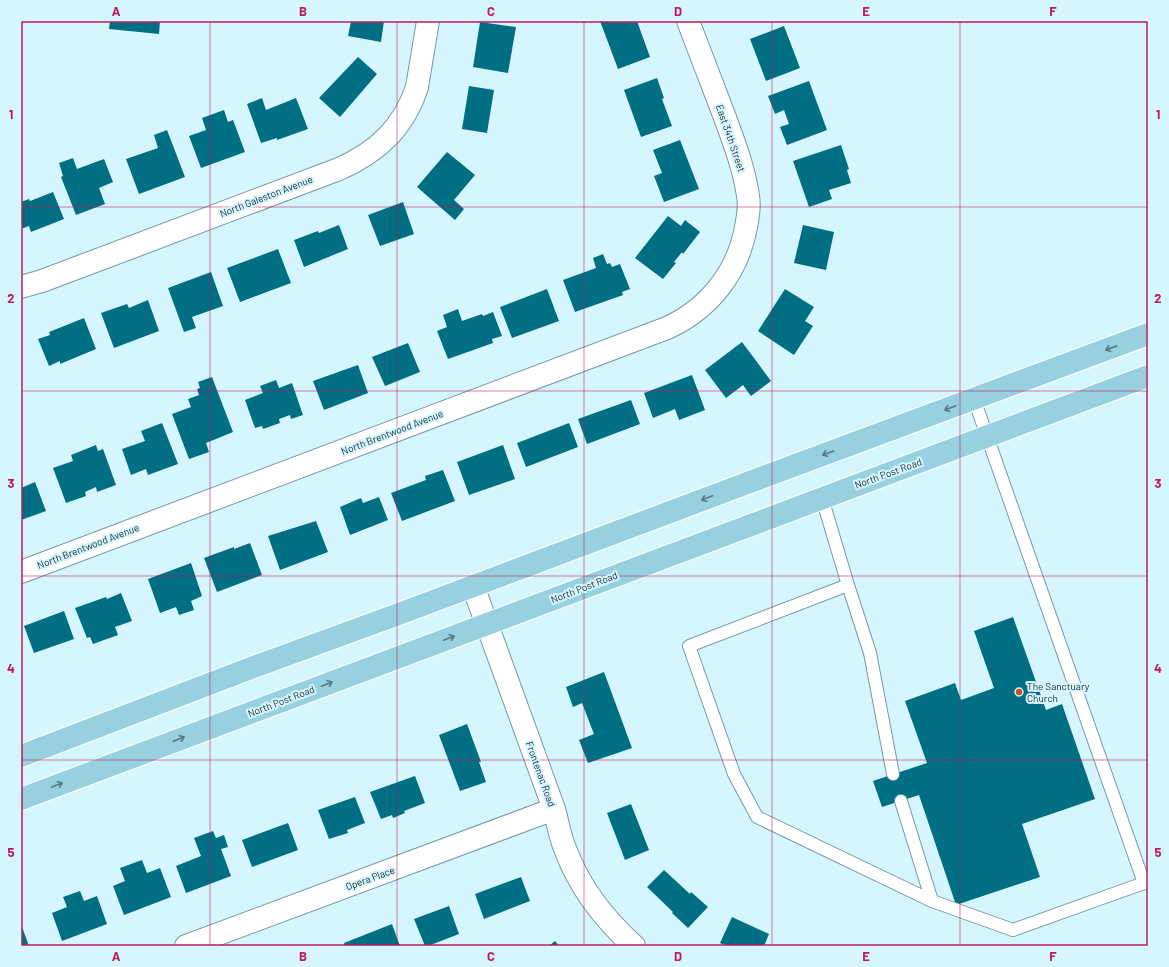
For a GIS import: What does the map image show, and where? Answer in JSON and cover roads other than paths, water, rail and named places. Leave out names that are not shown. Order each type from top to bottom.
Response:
[{"type":"main road","points":[[21,756],[251,668],[1148,334]]},
{"type":"main road","name":"North Post Road","points":[[21,799],[1148,376]]},
{"type":"street","name":"North Galeston Avenue","points":[[21,287],[42,281],[339,168],[363,157],[377,148],[392,133],[413,96],[417,86],[428,21]]},
{"type":"street","name":"East 34th Street","points":[[688,21],[743,168],[749,198],[744,238],[737,258]]},
{"type":"street","name":"North Brentwood Avenue","points":[[21,572],[667,328],[693,313],[713,296],[728,276],[737,258]]},
{"type":"street","name":"Frontenac Road","points":[[473,586],[554,809],[563,844],[580,881],[610,923],[634,946]]},
{"type":"street","name":"Opera Place","points":[[186,946],[229,939],[554,809]]},
{"type":"lane","points":[[848,585],[689,646],[734,774],[757,817],[932,901],[1013,930],[1144,884],[974,399]]},
{"type":"lane","points":[[822,498],[870,654],[893,774]]},
{"type":"lane","points":[[901,801],[932,901]]},
{"type":"place","name":"The Sanctuary Church","points":[[1019,692]]}]
